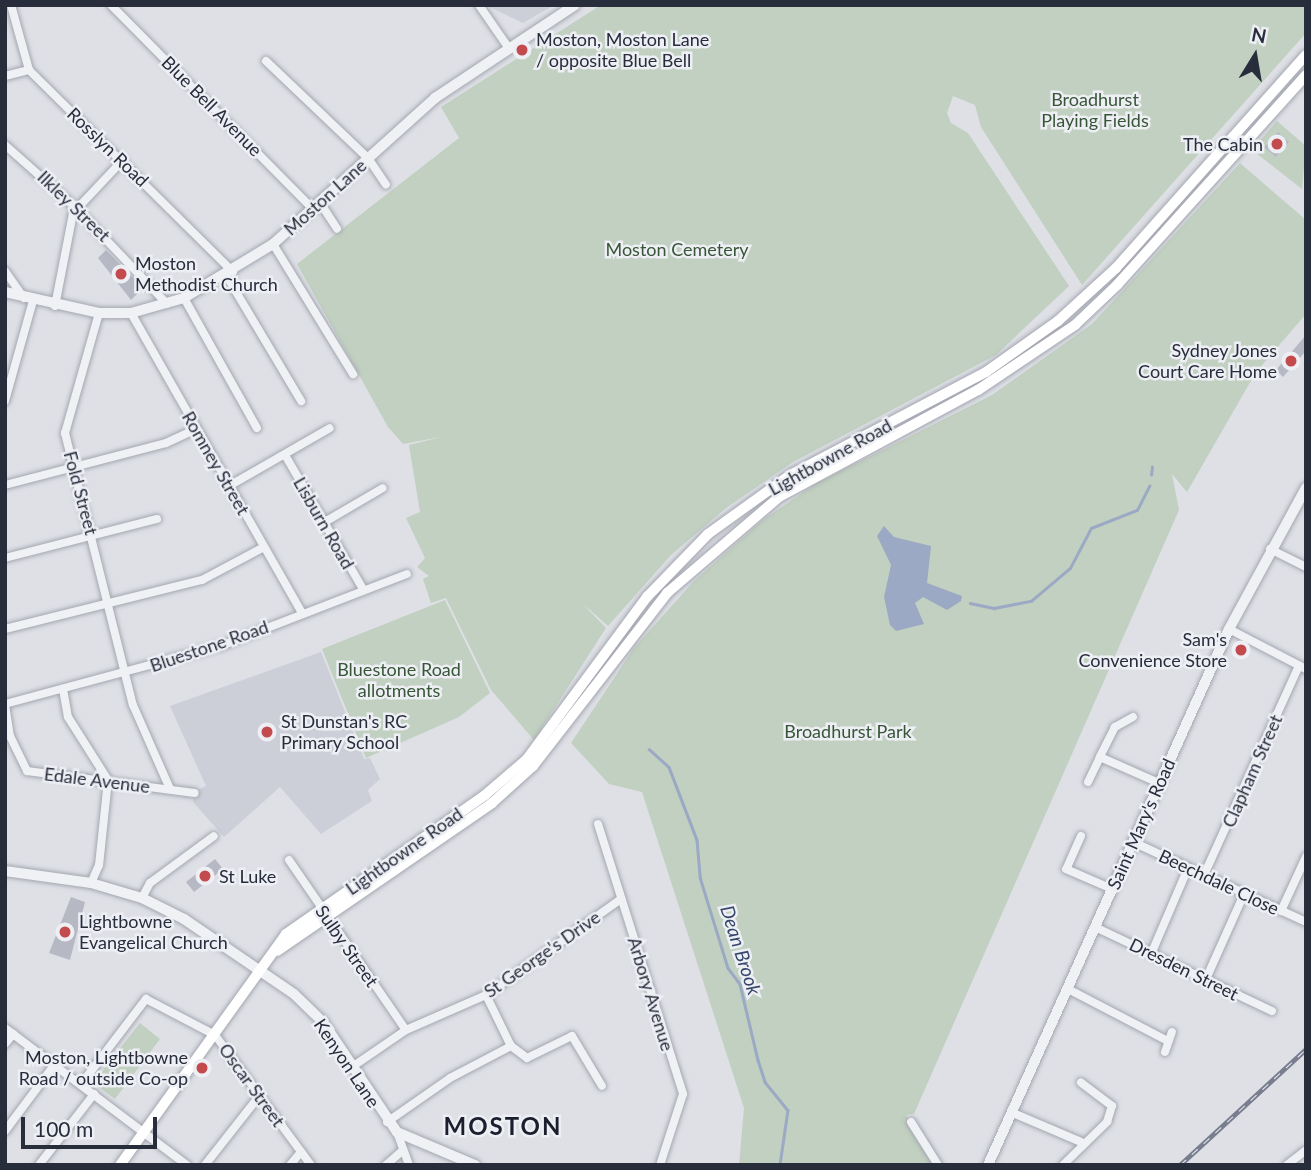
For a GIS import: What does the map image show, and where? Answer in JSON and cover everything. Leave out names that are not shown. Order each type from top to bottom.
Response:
[{"type":"main road","name":"Lightbowne Road","points":[[120,1165],[273,953],[484,796],[527,759],[647,597],[708,534],[790,475],[986,372],[1058,321],[1116,268],[1306,55]]},
{"type":"main road","name":"Lightbowne Road","points":[[325,913],[492,803],[533,766],[667,593],[779,497],[978,390],[1075,325],[1118,284],[1306,75]]},
{"type":"street","points":[[5,76],[29,70],[11,5]]},
{"type":"street","name":"Blue Bell Avenue","points":[[111,5],[315,204],[337,229]]},
{"type":"street","points":[[479,5],[508,47]]},
{"type":"street","name":"Moston Lane","points":[[7,293],[55,306],[99,313],[131,313],[184,298],[230,274],[274,244],[435,98],[575,5]]},
{"type":"street","points":[[266,61],[368,158],[386,185]]},
{"type":"street","name":"Rosslyn Road","points":[[29,70],[123,160],[230,274],[301,401]]},
{"type":"street","name":"Ilkley Street","points":[[5,145],[76,208],[167,304]]},
{"type":"street","points":[[55,306],[76,208],[123,160]]},
{"type":"street","points":[[274,244],[353,374]]},
{"type":"street","points":[[5,271],[17,281],[28,299],[5,401]]},
{"type":"street","points":[[7,293],[17,281]]},
{"type":"street","points":[[184,298],[257,428]]},
{"type":"street","name":"Fold Street","points":[[99,313],[65,433],[110,602],[125,674],[170,789]]},
{"type":"street","name":"Romney Street","points":[[131,313],[302,613]]},
{"type":"street","points":[[229,486],[330,428]]},
{"type":"street","points":[[5,485],[166,443],[196,429]]},
{"type":"street","name":"Lisburn Road","points":[[285,455],[363,589]]},
{"type":"street","points":[[323,523],[383,488]]},
{"type":"street","name":"Saint Mary's Road","points":[[988,1165],[1230,629],[1270,550],[1306,488]]},
{"type":"street","points":[[5,558],[157,519]]},
{"type":"street","points":[[5,629],[202,580],[264,547]]},
{"type":"street","points":[[1270,550],[1306,568]]},
{"type":"street","name":"Bluestone Road","points":[[5,705],[223,645],[407,574]]},
{"type":"street","points":[[1230,629],[1302,667]]},
{"type":"street","name":"Clapham Street","points":[[1204,875],[1302,667]]},
{"type":"street","points":[[63,689],[68,717],[108,780],[99,866],[91,883]]},
{"type":"street","name":"Edale Avenue","points":[[5,705],[10,736],[27,771],[195,793]]},
{"type":"street","points":[[1088,782],[1115,727],[1133,717]]},
{"type":"street","points":[[1100,757],[1159,783]]},
{"type":"street","name":"Arbory Avenue","points":[[598,824],[682,1094],[660,1165]]},
{"type":"street","points":[[142,898],[150,883],[214,836]]},
{"type":"street","points":[[1081,836],[1066,869],[1112,889]]},
{"type":"street","name":"Beechdale Close","points":[[1133,842],[1306,922]]},
{"type":"street","points":[[1281,911],[1306,857]]},
{"type":"street","name":"Sulby Street","points":[[289,860],[406,1031]]},
{"type":"street","points":[[1152,952],[1188,868]]},
{"type":"street","name":"Kenyon Lane","points":[[5,871],[91,883],[142,898],[259,969],[323,1022],[387,1122],[397,1132]]},
{"type":"street","points":[[1206,979],[1244,894]]},
{"type":"street","name":"St George's Drive","points":[[352,1067],[406,1031],[486,995],[621,899]]},
{"type":"street","name":"Dresden Street","points":[[1096,927],[1272,1011]]},
{"type":"street","points":[[1068,989],[1168,1041]]},
{"type":"street","points":[[486,995],[511,1046],[527,1058],[572,1036],[602,1086]]},
{"type":"street","name":"Oscar Street","points":[[82,1083],[146,999],[215,1035],[311,1165]]},
{"type":"street","points":[[5,1044],[9,1031],[82,1083],[187,1165]]},
{"type":"street","points":[[1165,1052],[1172,1032]]},
{"type":"street","points":[[387,1122],[450,1078],[511,1046]]},
{"type":"street","points":[[5,1131],[55,1063]]},
{"type":"street","points":[[1063,1165],[1081,1142],[1107,1122],[1112,1106],[1081,1083]]},
{"type":"street","points":[[39,1165],[94,1094]]},
{"type":"street","points":[[205,1165],[260,1095]]},
{"type":"street","points":[[1013,1113],[1081,1142]]},
{"type":"street","points":[[911,1122],[938,1165]]},
{"type":"street","points":[[397,1132],[401,1151],[409,1165]]},
{"type":"street","points":[[397,1132],[475,1165]]},
{"type":"street","points":[[386,1165],[401,1151]]},
{"type":"street","points":[[1287,1165],[1305,1151]]},
{"type":"street","points":[[290,1165],[300,1152]]},
{"type":"shaded area","points":[[485,5],[554,5],[523,23]]},
{"type":"shaded area","name":"St Dunstan's RC Primary School","points":[[321,652],[364,759],[370,758],[380,779],[368,790],[372,801],[321,834],[280,787],[224,837],[193,802],[194,792],[206,786],[170,706]]},
{"type":"green space","name":"Moston Cemetery","points":[[601,5],[1306,5],[1306,33],[1082,285],[981,127],[975,105],[953,96],[947,113],[951,123],[968,133],[1069,286],[996,355],[793,462],[726,508],[671,555],[608,626],[582,603],[606,628],[534,740],[491,690],[446,598],[431,603],[423,579],[429,576],[417,567],[425,558],[406,518],[420,512],[409,445],[441,437],[403,444],[388,427],[297,264],[459,138],[441,107]]},
{"type":"green space","points":[[1277,121],[1306,146],[1302,189],[1252,150]]},
{"type":"green space","name":"Broadhurst Park","points":[[1240,163],[1306,220],[1306,314],[1256,372],[1187,492],[1172,474],[1179,510],[914,1114],[906,1115],[938,1165],[739,1165],[744,1108],[642,792],[609,784],[571,743],[634,648],[694,581],[764,519],[817,483],[992,395],[1092,324]]},
{"type":"green space","name":"Bluestone Road allotments","points":[[445,600],[490,693],[459,717],[366,758],[322,649]]},
{"type":"green space","points":[[140,1023],[160,1039],[115,1099],[93,1083]]},
{"type":"water","points":[[884,526],[894,537],[931,546],[927,583],[962,596],[961,601],[947,610],[923,597],[915,603],[924,624],[896,631],[890,625],[884,597],[891,565],[877,536]]},
{"type":"building","name":"The Cabin","points":[[1278,132],[1289,142],[1276,157],[1264,147]]},
{"type":"building","name":"Moston Methodist Church","points":[[106,250],[143,288],[131,300],[98,258]]},
{"type":"building","name":"Sydney Jones Court Care Home","points":[[1306,335],[1306,351],[1283,377],[1276,370]]},
{"type":"building","name":"St Luke","points":[[215,859],[223,869],[194,892],[186,882]]},
{"type":"building","name":"Lightbowne Evangelical Church","points":[[71,897],[85,902],[70,960],[49,953]]},
{"type":"waterway","points":[[1151,475],[1152,467]]},
{"type":"waterway","points":[[970,603],[994,608],[1031,601],[1070,568],[1091,528],[1137,510],[1149,486]]},
{"type":"waterway","name":"Dean Brook","points":[[649,749],[669,767],[697,840],[700,877],[728,968],[740,984],[765,1082],[788,1110],[780,1165]]},
{"type":"railway","points":[[1180,1165],[1306,1049]]},
{"type":"place","name":"Moston, Moston Lane / opposite Blue Bell","points":[[522,50]]},
{"type":"place","name":"The Cabin","points":[[1277,144]]},
{"type":"place","name":"Moston Methodist Church","points":[[121,274]]},
{"type":"place","name":"Sydney Jones Court Care Home","points":[[1291,361]]},
{"type":"place","name":"Sam's Convenience Store","points":[[1241,650]]},
{"type":"place","name":"St Dunstan's RC Primary School","points":[[267,732]]},
{"type":"place","name":"St Luke","points":[[205,876]]},
{"type":"place","name":"Lightbowne Evangelical Church","points":[[65,932]]},
{"type":"place","name":"Moston, Lightbowne Road / outside Co-op","points":[[202,1068]]},
{"type":"district","name":"MOSTON","points":[[503,1126]]},
{"type":"park label","name":"Broadhurst Playing Fields","points":[[1095,110]]}]
